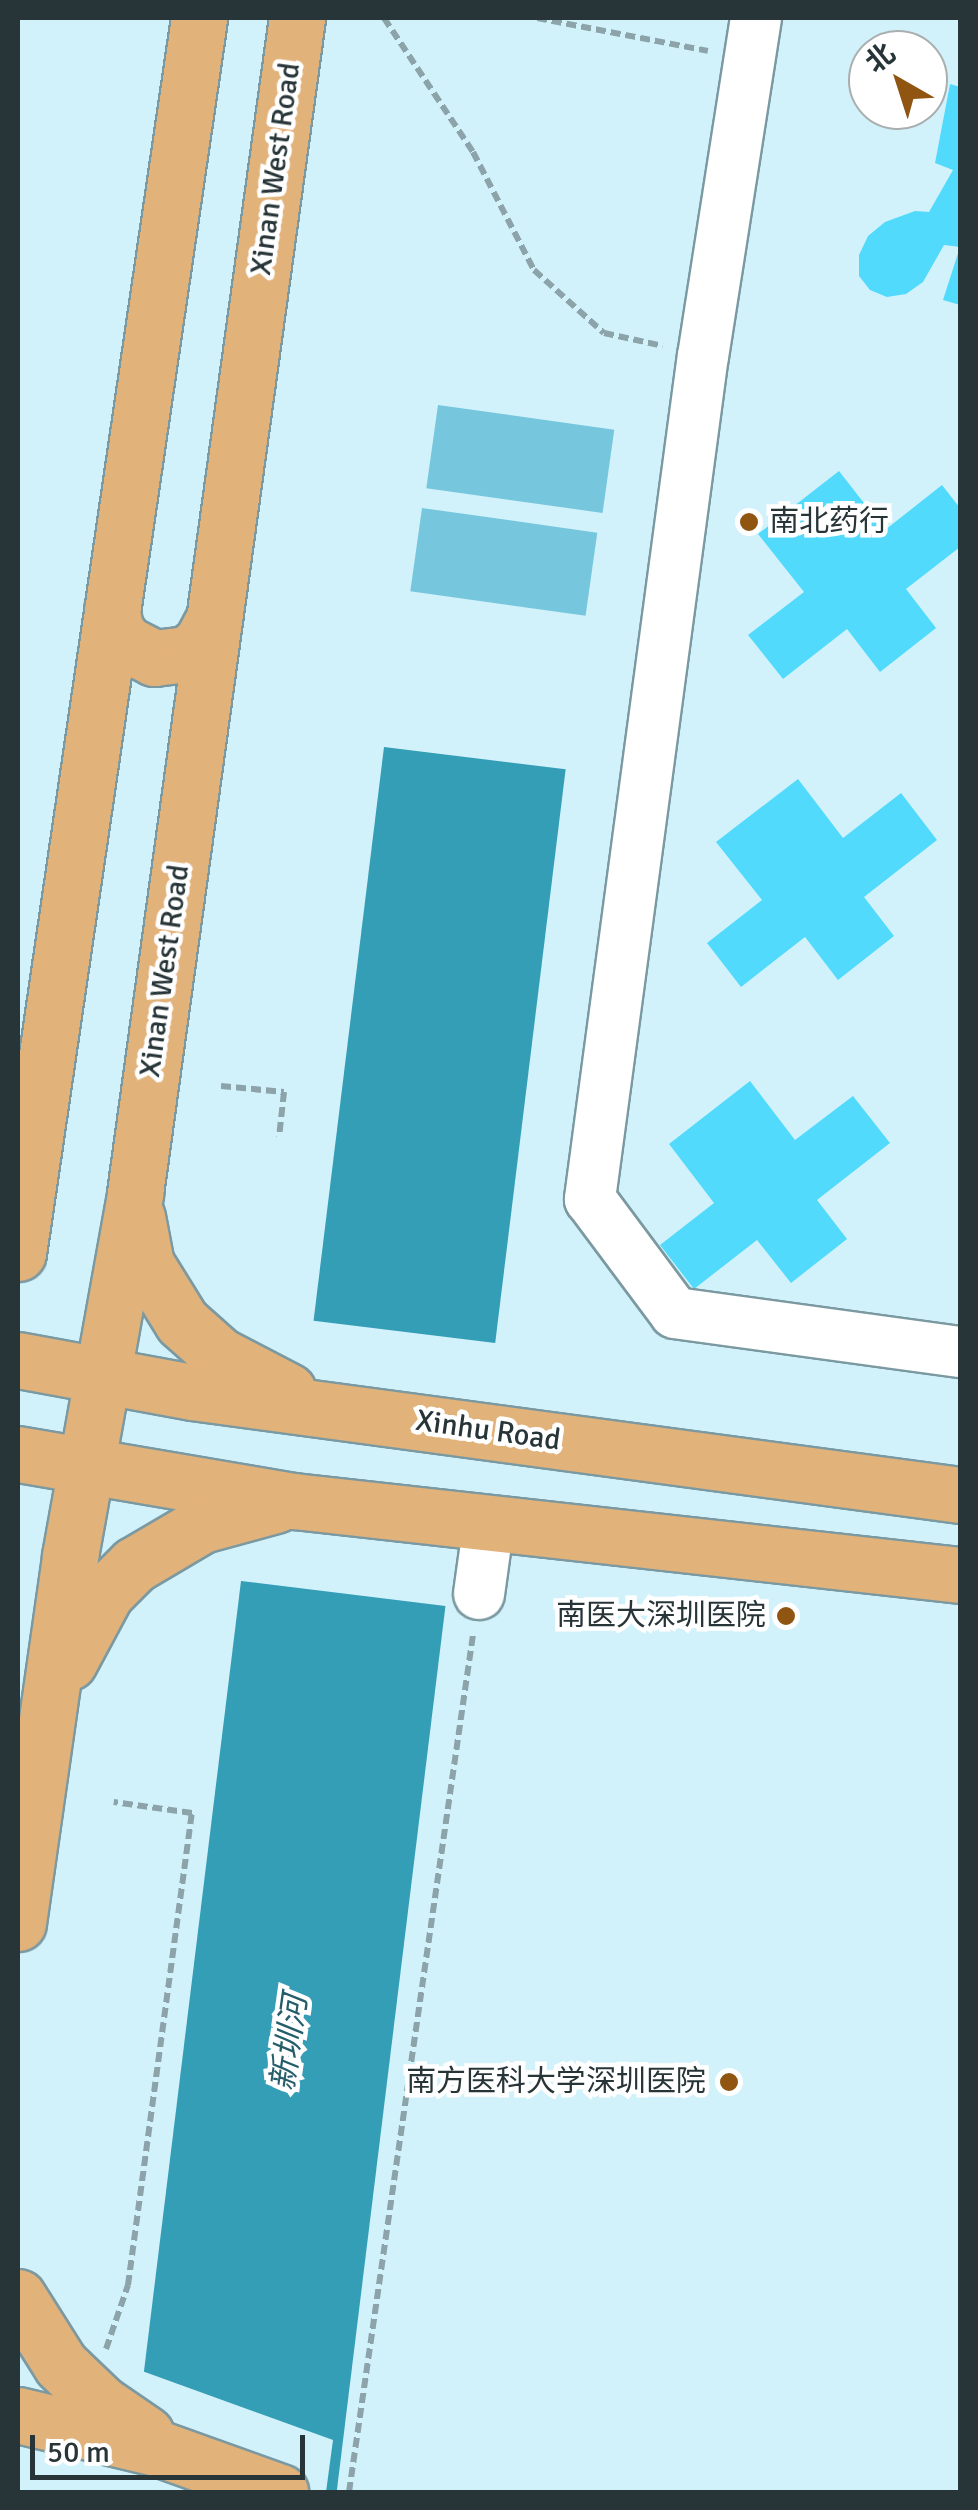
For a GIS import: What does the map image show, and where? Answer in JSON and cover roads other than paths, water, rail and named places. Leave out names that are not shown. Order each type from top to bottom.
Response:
[{"type":"main road","points":[[18,1253],[199,18]]},
{"type":"main road","name":"Xinan West Road","points":[[18,1922],[86,1466],[135,1192],[297,18]]},
{"type":"main road","points":[[112,610],[116,628],[125,642],[154,658],[187,654],[201,643],[214,619]]},
{"type":"main road","points":[[18,1181],[40,1104]]},
{"type":"main road","points":[[135,1192],[146,1264],[182,1322],[245,1371],[326,1409]]},
{"type":"main road","name":"Xinhu Road","points":[[18,1360],[192,1392],[960,1495]]},
{"type":"main road","points":[[18,1454],[294,1501],[960,1575]]},
{"type":"main road","points":[[48,1722],[88,1622],[106,1593],[134,1565],[202,1525],[294,1501]]},
{"type":"main road","points":[[18,2297],[60,2365],[123,2429]]},
{"type":"main road","points":[[18,2416],[123,2429],[280,2492]]},
{"type":"lane","points":[[753,38],[703,355],[590,1199],[675,1313],[960,1352]]},
{"type":"lane","points":[[479,1594],[489,1522]]},
{"type":"water","points":[[384,747],[566,769],[495,1343],[314,1321]]},
{"type":"water","name":"新圳河","points":[[241,1581],[445,1606],[337,2492],[129,2492]]},
{"type":"place","name":"南北药行","points":[[749,522]]},
{"type":"place","name":"南医大深圳医院","points":[[786,1616]]},
{"type":"place","name":"南方医科大学深圳医院","points":[[729,2082]]}]
